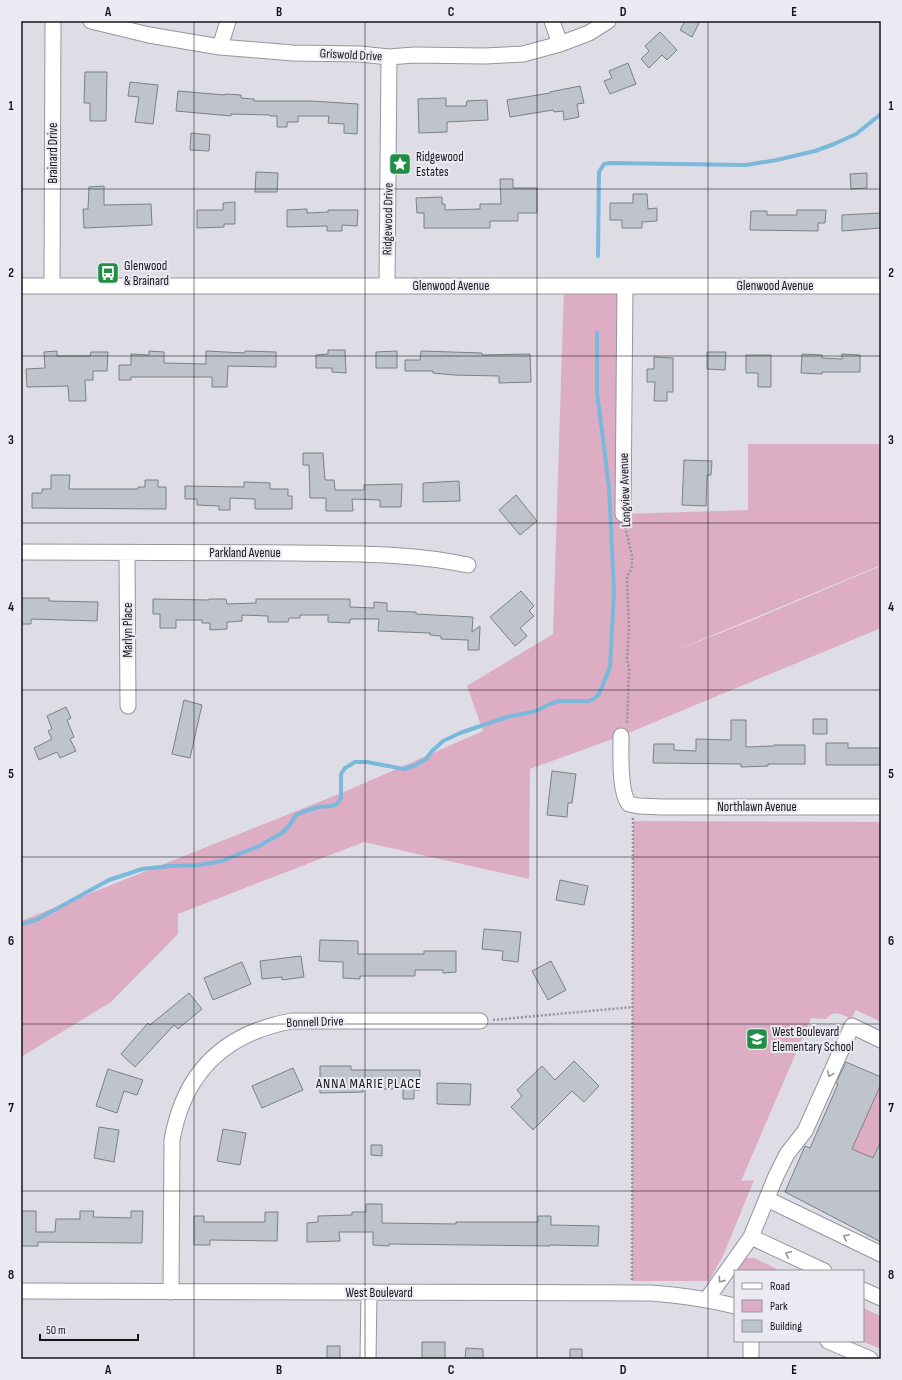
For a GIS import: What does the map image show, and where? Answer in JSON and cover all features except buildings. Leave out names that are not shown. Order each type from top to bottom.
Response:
[{"type":"street","name":"Brainard Drive","points":[[52,286],[53,21]]},
{"type":"street","name":"Griswold Drive","points":[[91,21],[149,35],[220,47],[293,53],[389,56],[523,54],[560,44],[589,33],[608,21]]},
{"type":"street","points":[[220,47],[228,21]]},
{"type":"street","points":[[552,21],[560,44]]},
{"type":"street","name":"Ridgewood Drive","points":[[387,286],[389,56]]},
{"type":"street","name":"Glenwood Avenue","points":[[21,286],[881,286]]},
{"type":"street","name":"Longview Avenue","points":[[623,514],[625,286]]},
{"type":"street","name":"Parkland Avenue","points":[[21,552],[394,555],[451,561],[468,565]]},
{"type":"street","name":"Marlyn Place","points":[[127,553],[128,706]]},
{"type":"street","points":[[621,736],[624,796],[629,804],[633,805]]},
{"type":"street","name":"Northlawn Avenue","points":[[633,805],[662,807],[881,807]]},
{"type":"street","name":"Bonnell Drive","points":[[171,1292],[172,1140],[174,1128],[180,1108],[190,1086],[202,1069],[219,1052],[253,1031],[274,1024],[292,1021],[480,1021]]},
{"type":"street","points":[[707,1299],[751,1237],[776,1176],[787,1154],[805,1131],[852,1026],[881,1040]]},
{"type":"street","points":[[767,1199],[881,1254]]},
{"type":"street","points":[[751,1237],[822,1270]]},
{"type":"street","points":[[864,1290],[881,1298]]},
{"type":"street","name":"West Boulevard","points":[[21,1291],[651,1293],[707,1299],[734,1306]]},
{"type":"street","points":[[368,1359],[369,1293]]},
{"type":"street","points":[[751,1342],[751,1359]]},
{"type":"street","points":[[830,1342],[870,1359]]},
{"type":"path","name":"Longview Avenue","points":[[621,736],[625,732],[628,718],[629,669],[627,660],[629,628],[627,577],[632,567],[632,556],[623,514]]},
{"type":"path","points":[[632,1281],[633,805]]},
{"type":"path","points":[[480,1021],[633,1007]]},
{"type":"green space","points":[[564,286],[625,286],[623,514],[748,510],[748,444],[881,444],[881,565],[665,655],[881,566],[881,628],[621,736],[530,769],[529,879],[364,842],[178,914],[178,934],[111,1002],[21,1057],[21,921],[344,792],[483,731],[467,686],[553,634]]},
{"type":"green space","name":"West Boulevard Elementary School","points":[[633,821],[881,822],[881,1022],[856,1010],[851,1019],[838,1013],[832,1014],[826,1019],[811,1018],[741,1181],[754,1180],[723,1256],[709,1281],[632,1281]]},
{"type":"green space","points":[[881,1084],[881,1141],[873,1158],[852,1149]]},
{"type":"green space","points":[[754,1258],[779,1270],[737,1270],[743,1259]]},
{"type":"green space","points":[[864,1308],[881,1316],[881,1349],[864,1342]]},
{"type":"waterway","points":[[598,256],[599,172],[604,164],[746,165],[777,160],[815,151],[834,144],[856,134],[881,114]]},
{"type":"waterway","points":[[21,924],[36,920],[109,880],[142,869],[199,865],[222,861],[259,846],[282,833],[289,826],[296,815],[318,807],[337,804],[341,798],[341,774],[345,768],[355,762],[367,762],[404,769],[416,765],[426,759],[443,741],[460,733],[507,717],[536,711],[559,701],[589,701],[594,699],[599,694],[610,667],[614,591],[609,487],[597,392],[597,333]]},
{"type":"place","name":"Ridgewood Estates","points":[[400,164]]},
{"type":"place","name":"Glenwood & Brainard","points":[[108,273]]},
{"type":"place","name":"West Boulevard Elementary School","points":[[757,1039]]},
{"type":"district","name":"ANNA MARIE PLACE","points":[[369,1083]]}]
